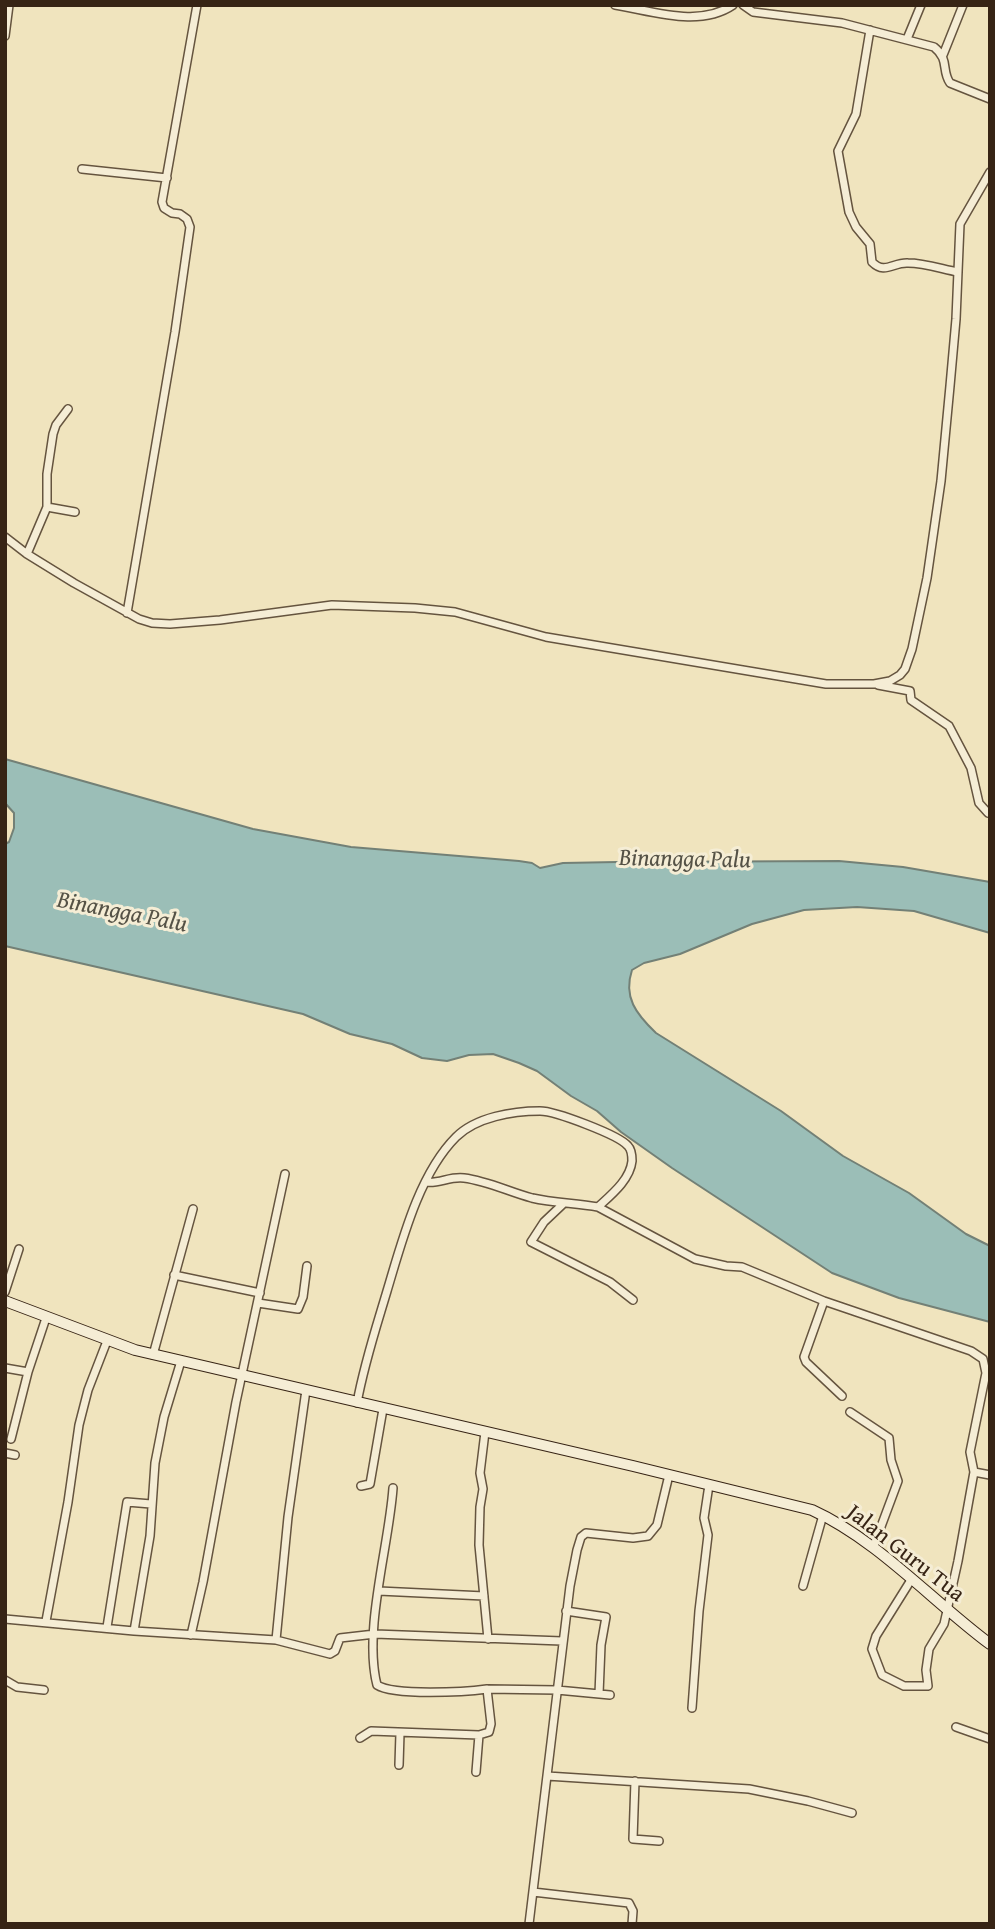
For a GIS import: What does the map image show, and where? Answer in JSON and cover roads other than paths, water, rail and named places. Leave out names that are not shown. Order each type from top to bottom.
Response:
[{"type":"main road","name":"Jalan Guru Tua","points":[[5,1301],[107,1341],[153,1355],[812,1510],[873,1548],[990,1644]]},
{"type":"street","points":[[5,36],[9,5]]},
{"type":"street","points":[[127,613],[175,332],[190,227],[187,219],[164,208],[162,202],[197,5]]},
{"type":"street","points":[[615,5],[708,17],[733,5]]},
{"type":"street","points":[[743,5],[753,12],[829,20],[907,39],[934,47],[943,55]]},
{"type":"street","points":[[907,39],[921,5]]},
{"type":"street","points":[[963,5],[943,55],[946,78],[950,83],[990,99]]},
{"type":"street","points":[[870,30],[856,114],[838,151],[849,212],[856,227],[870,244],[872,262],[877,266],[888,269],[909,263],[958,272]]},
{"type":"street","points":[[82,169],[167,178]]},
{"type":"street","points":[[5,537],[27,554],[139,619],[170,624],[332,605],[415,608],[455,612],[546,637],[826,684],[874,684],[890,681],[905,669],[912,649],[927,578],[943,467],[961,224],[990,172]]},
{"type":"street","points":[[27,554],[47,507],[47,474],[52,434],[68,409]]},
{"type":"street","points":[[47,507],[75,512]]},
{"type":"street","points":[[874,684],[910,691],[911,700],[944,720],[971,768],[976,796],[988,813]]},
{"type":"street","points":[[357,1403],[369,1344],[404,1237],[426,1182],[449,1146],[468,1128],[490,1118],[516,1112],[544,1111],[589,1126],[629,1147],[632,1160],[630,1168],[621,1185],[598,1207]]},
{"type":"street","points":[[191,1635],[285,1174]]},
{"type":"street","points":[[426,1182],[464,1178],[492,1184],[531,1198],[598,1207],[695,1259],[743,1267],[824,1301],[971,1351],[983,1359],[988,1373],[970,1452],[974,1472],[944,1624],[929,1649],[926,1670],[928,1686],[904,1686],[882,1675],[872,1649],[876,1636],[911,1580]]},
{"type":"street","points":[[563,1204],[539,1228],[531,1242],[610,1282],[633,1300]]},
{"type":"street","points":[[153,1355],[193,1209]]},
{"type":"street","points":[[5,1292],[19,1249]]},
{"type":"street","points":[[258,1303],[298,1309],[303,1297],[307,1266]]},
{"type":"street","points":[[174,1275],[260,1293]]},
{"type":"street","points":[[824,1301],[804,1357],[842,1396]]},
{"type":"street","points":[[11,1439],[28,1372],[46,1318]]},
{"type":"street","points":[[46,1621],[79,1425],[88,1390],[107,1341]]},
{"type":"street","points":[[134,1631],[150,1536],[151,1504],[164,1417],[181,1361]]},
{"type":"street","points":[[5,1367],[28,1372]]},
{"type":"street","points":[[276,1640],[288,1517],[306,1390]]},
{"type":"street","points":[[360,1486],[370,1484],[383,1409]]},
{"type":"street","points":[[850,1412],[889,1438],[891,1460],[898,1477],[896,1490],[873,1548]]},
{"type":"street","points":[[485,1432],[480,1474],[483,1489],[479,1545],[488,1639]]},
{"type":"street","points":[[5,1453],[15,1455]]},
{"type":"street","points":[[974,1472],[990,1475]]},
{"type":"street","points":[[529,1924],[566,1611],[581,1537],[590,1532],[633,1538],[648,1536],[657,1525],[669,1475]]},
{"type":"street","points":[[692,1708],[708,1535],[704,1518],[709,1485]]},
{"type":"street","points":[[393,1488],[375,1634],[374,1668],[380,1688],[428,1691],[557,1690],[610,1695]]},
{"type":"street","points":[[107,1627],[127,1502],[129,1500],[151,1504]]},
{"type":"street","points":[[803,1586],[823,1515]]},
{"type":"street","points":[[379,1591],[484,1596]]},
{"type":"street","points":[[566,1611],[606,1617],[601,1644],[599,1694]]},
{"type":"street","points":[[5,1619],[276,1640],[330,1654],[335,1651],[340,1638],[375,1634],[562,1641]]},
{"type":"street","points":[[5,1680],[17,1687],[44,1690]]},
{"type":"street","points":[[360,1738],[371,1731],[479,1735],[489,1732],[491,1728],[487,1689]]},
{"type":"street","points":[[956,1727],[990,1739]]},
{"type":"street","points":[[399,1765],[400,1733]]},
{"type":"street","points":[[438,1742],[439,1733]]},
{"type":"street","points":[[476,1772],[479,1735]]},
{"type":"street","points":[[547,1776],[768,1791],[852,1813]]},
{"type":"street","points":[[635,1781],[633,1839],[659,1841]]},
{"type":"street","points":[[533,1892],[629,1903],[633,1910],[632,1924]]},
{"type":"water","name":"Binangga Palu","points":[[5,759],[253,829],[351,847],[519,861],[532,863],[540,868],[563,863],[839,861],[903,867],[990,882],[990,933],[914,911],[857,907],[804,910],[752,924],[680,954],[644,963],[632,970],[629,989],[637,1012],[656,1033],[781,1111],[843,1156],[909,1193],[966,1234],[990,1246],[990,1322],[899,1298],[832,1273],[672,1168],[621,1132],[597,1111],[537,1071],[519,1063],[493,1054],[469,1055],[447,1061],[422,1058],[392,1044],[350,1034],[303,1014],[5,946],[5,844],[9,842],[14,828],[14,813],[5,803]]}]
